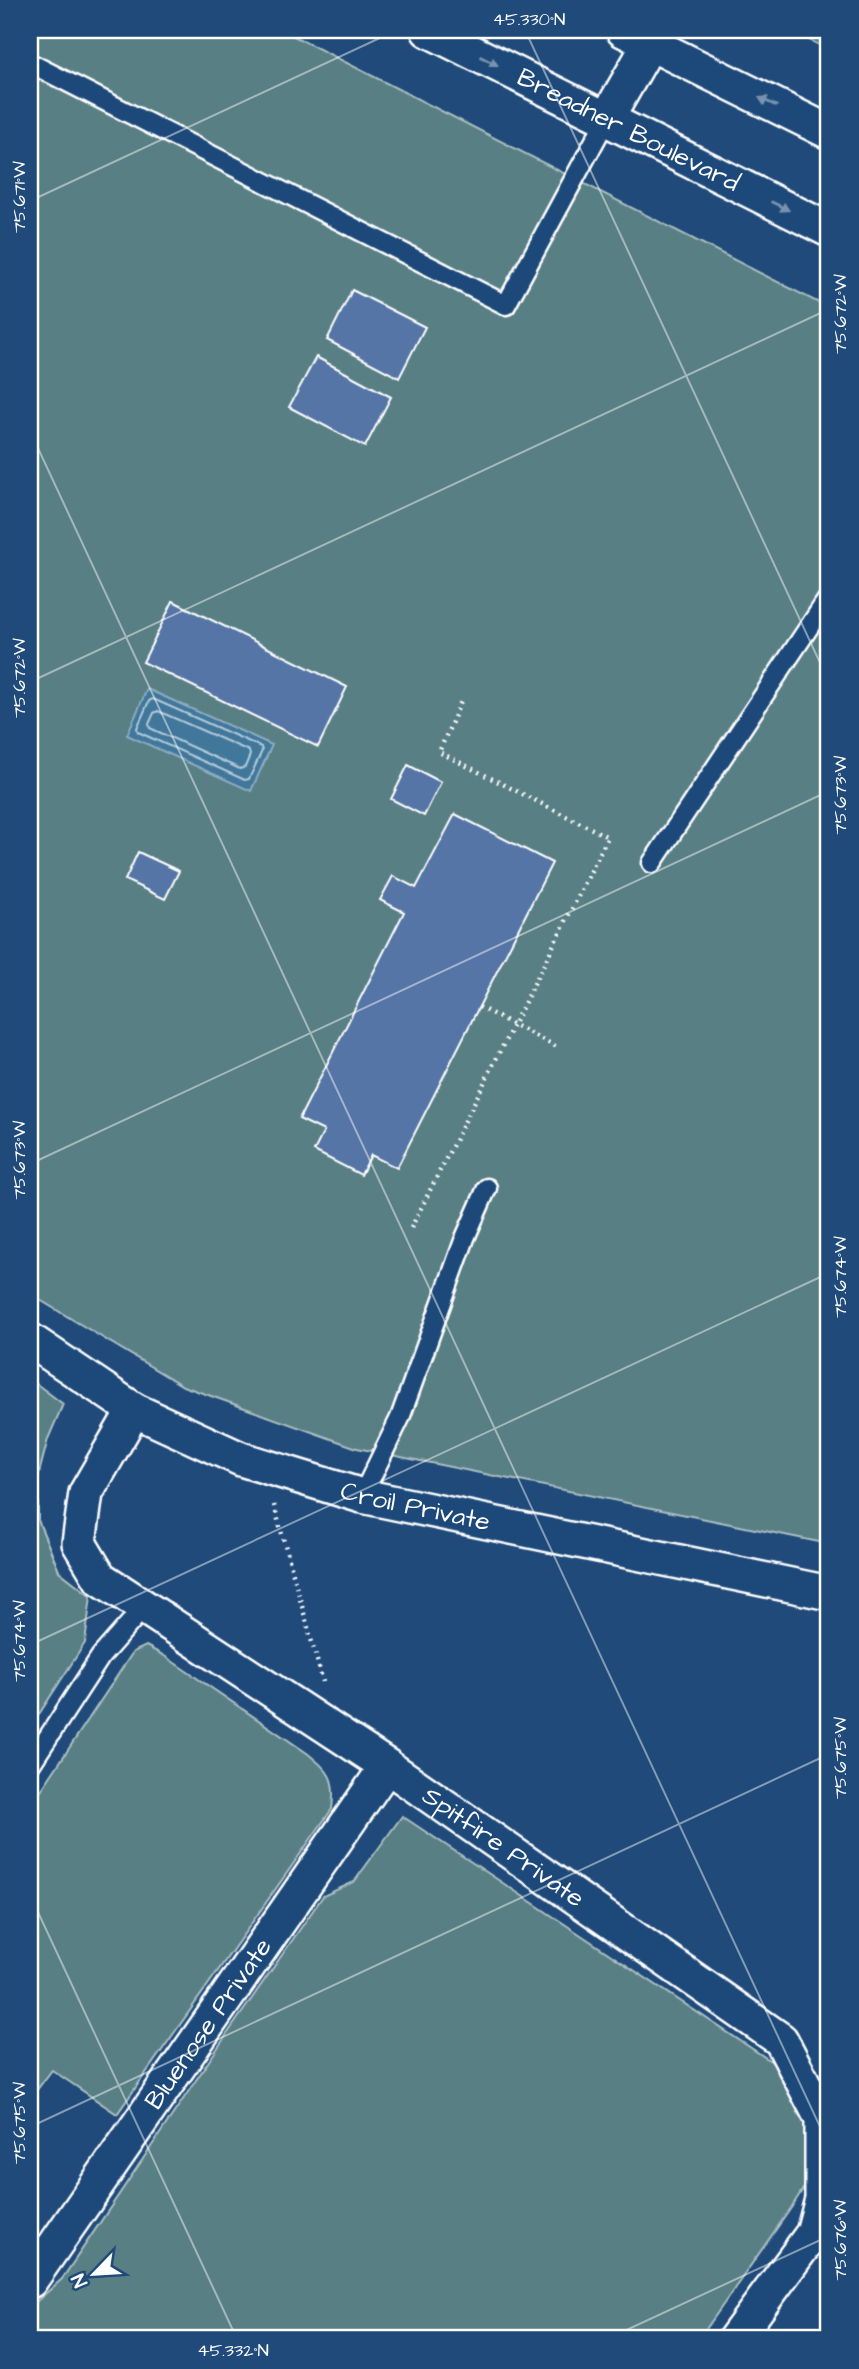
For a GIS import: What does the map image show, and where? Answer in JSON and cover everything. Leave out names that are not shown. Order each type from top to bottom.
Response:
[{"type":"street","name":"Breadner Boulevard","points":[[428,30],[829,230]]},
{"type":"street","points":[[606,120],[636,36],[829,132]]},
{"type":"street","name":"Croil Private","points":[[30,1340],[134,1410],[242,1459],[264,1466],[362,1496],[829,1593]]},
{"type":"street","name":"Spitfire Private","points":[[134,1410],[86,1493],[79,1543],[100,1578],[387,1766],[780,2040],[822,2119],[822,2199],[813,2233],[735,2339]]},
{"type":"street","name":"Bluenose Private","points":[[30,2281],[387,1766]]},
{"type":"lane","points":[[30,62],[506,306],[606,120]]},
{"type":"lane","points":[[652,863],[829,597]]},
{"type":"lane","points":[[362,1496],[400,1418],[465,1238],[487,1188]]},
{"type":"lane","points":[[30,1765],[101,1656],[144,1607]]},
{"type":"path","points":[[411,1228],[608,837],[439,752],[462,699]]},
{"type":"path","points":[[478,1007],[559,1048]]},
{"type":"path","points":[[264,1466],[337,1733]]},
{"type":"green space","points":[[30,30],[282,30],[829,308],[829,1544],[357,1448],[183,1386],[30,1294]]},
{"type":"green space","points":[[790,30],[829,30],[829,50]]},
{"type":"green space","points":[[30,1379],[63,1404],[48,1439],[38,1477],[38,1520],[59,1571],[91,1596],[85,1643],[30,1728]]},
{"type":"green space","points":[[146,1646],[307,1753],[330,1776],[333,1798],[332,1809],[117,2114],[52,2070],[30,2099],[30,1807],[133,1652]]},
{"type":"green space","points":[[402,1816],[772,2062],[795,2090],[808,2125],[808,2181],[699,2339],[30,2339],[30,2311],[37,2301],[62,2279],[323,1896],[354,1882]]},
{"type":"water","points":[[147,689],[272,745],[251,791],[127,735]]},
{"type":"building","points":[[352,290],[425,327],[399,378],[327,340]]},
{"type":"building","points":[[316,357],[391,397],[365,447],[289,407]]},
{"type":"building","points":[[173,601],[347,687],[318,747],[143,662]]},
{"type":"building","points":[[408,765],[441,782],[424,816],[391,799]]},
{"type":"building","points":[[455,814],[552,863],[397,1168],[371,1155],[361,1175],[314,1151],[324,1131],[299,1119],[404,912],[380,900],[393,876],[416,888]]},
{"type":"building","points":[[138,852],[179,871],[165,899],[125,880]]}]
